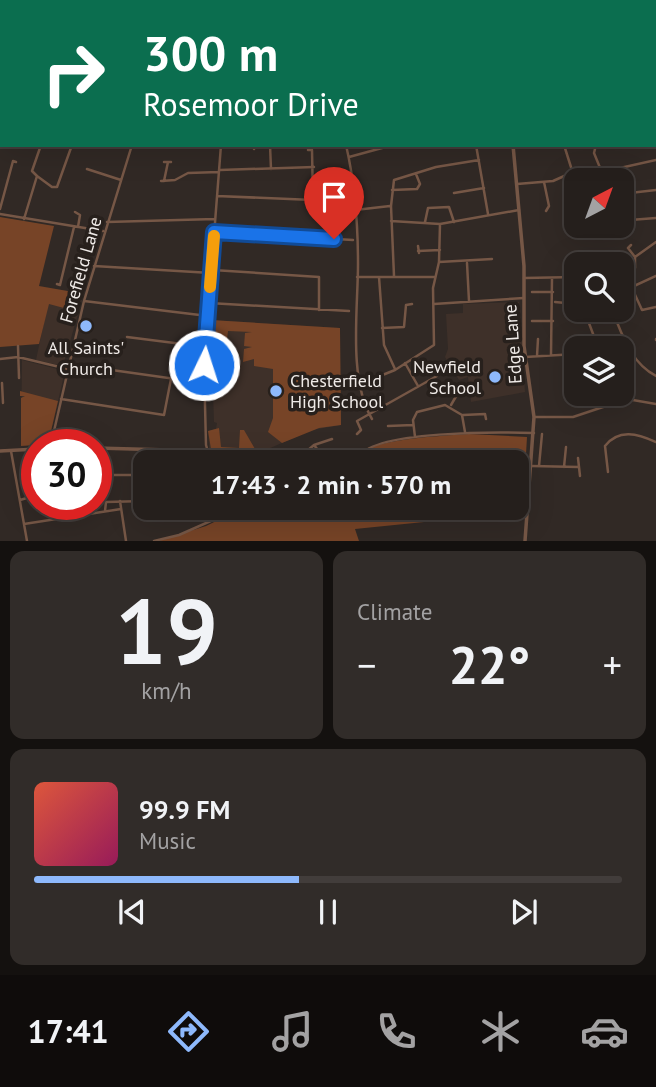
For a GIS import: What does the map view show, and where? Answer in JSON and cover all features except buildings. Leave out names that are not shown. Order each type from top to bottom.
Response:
[{"type":"street","points":[[40,147],[33,171],[52,187],[57,187],[71,147]]},
{"type":"street","name":"Forefield Lane","points":[[54,429],[103,231],[131,147]]},
{"type":"street","points":[[206,450],[204,383],[221,147]]},
{"type":"street","points":[[271,147],[271,169]]},
{"type":"street","points":[[346,147],[355,210],[360,384],[372,419]]},
{"type":"street","points":[[349,157],[386,147]]},
{"type":"street","points":[[476,147],[488,216]]},
{"type":"street","name":"Edge Lane","points":[[513,147],[524,278],[525,357],[534,417],[524,520],[525,541]]},
{"type":"street","points":[[564,147],[570,168]]},
{"type":"street","points":[[596,147],[594,153],[600,168]]},
{"type":"street","points":[[217,196],[313,200],[314,167],[312,150],[308,150]]},
{"type":"street","points":[[0,209],[13,160],[16,162]]},
{"type":"street","points":[[394,276],[391,190],[395,178],[479,160]]},
{"type":"street","points":[[620,168],[656,160]]},
{"type":"street","points":[[168,162],[163,181],[175,180],[188,173],[314,167]]},
{"type":"street","points":[[87,169],[121,180]]},
{"type":"street","points":[[391,190],[418,189],[420,184],[416,174]]},
{"type":"street","points":[[517,184],[544,182],[564,175]]},
{"type":"street","points":[[24,219],[37,176]]},
{"type":"street","points":[[544,182],[551,207],[545,211]]},
{"type":"street","points":[[454,193],[484,188]]},
{"type":"street","points":[[634,193],[656,190]]},
{"type":"street","points":[[355,210],[391,206]]},
{"type":"street","points":[[425,223],[426,212],[430,208],[451,208],[454,222]]},
{"type":"street","points":[[391,221],[440,224],[519,210]]},
{"type":"street","points":[[57,284],[60,285],[80,217],[75,212]]},
{"type":"street","points":[[0,214],[103,231]]},
{"type":"street","points":[[634,217],[656,218]]},
{"type":"street","points":[[107,222],[215,219]]},
{"type":"street","points":[[360,384],[395,369],[434,345],[435,277],[439,262],[440,224]]},
{"type":"street","points":[[214,232],[353,240]]},
{"type":"street","points":[[635,257],[656,242]]},
{"type":"street","points":[[631,245],[628,248],[635,257],[635,268]]},
{"type":"street","points":[[418,250],[440,250]]},
{"type":"street","points":[[439,262],[492,259]]},
{"type":"street","points":[[467,262],[469,301]]},
{"type":"street","points":[[94,266],[319,277],[319,310]]},
{"type":"street","points":[[634,285],[656,276]]},
{"type":"street","points":[[357,277],[435,277]]},
{"type":"street","points":[[379,277],[386,353],[395,369]]},
{"type":"street","points":[[524,278],[564,278]]},
{"type":"street","points":[[551,355],[552,278]]},
{"type":"street","points":[[534,293],[553,292]]},
{"type":"street","points":[[634,293],[642,310],[656,307]]},
{"type":"street","points":[[434,304],[524,298]]},
{"type":"street","points":[[84,301],[208,316]]},
{"type":"street","points":[[553,302],[564,303]]},
{"type":"street","points":[[209,303],[349,311]]},
{"type":"street","points":[[382,328],[404,327],[406,304],[412,304]]},
{"type":"street","points":[[534,323],[553,321]]},
{"type":"street","points":[[127,337],[206,347]]},
{"type":"street","points":[[537,356],[538,339]]},
{"type":"street","points":[[18,346],[19,378]]},
{"type":"street","points":[[525,357],[564,354]]},
{"type":"street","points":[[634,356],[639,365],[656,376]]},
{"type":"street","points":[[0,359],[18,357],[68,369]]},
{"type":"street","points":[[405,363],[418,386]]},
{"type":"street","points":[[69,364],[204,383]]},
{"type":"street","points":[[357,434],[361,430],[357,421],[437,376]]},
{"type":"street","points":[[61,399],[164,415],[171,379]]},
{"type":"street","points":[[2,386],[3,403]]},
{"type":"street","points":[[450,406],[458,393]]},
{"type":"street","points":[[534,417],[573,417],[627,398],[656,404]]},
{"type":"street","points":[[415,437],[414,417],[420,411],[450,406],[462,415],[485,414],[486,419]]},
{"type":"street","points":[[462,415],[465,432]]},
{"type":"street","points":[[388,426],[413,425]]},
{"type":"street","points":[[366,450],[415,437],[465,432],[534,433]]},
{"type":"street","points":[[608,472],[605,446],[609,440],[633,432],[656,442]]},
{"type":"street","points":[[539,466],[542,434]]},
{"type":"street","points":[[308,450],[332,439]]},
{"type":"street","points":[[314,445],[318,450]]},
{"type":"street","points":[[564,467],[566,447]]},
{"type":"street","points":[[112,449],[153,450]]},
{"type":"street","points":[[11,451],[27,541]]},
{"type":"street","points":[[0,452],[21,451]]},
{"type":"street","points":[[578,458],[580,476]]},
{"type":"street","points":[[531,466],[579,467]]},
{"type":"street","points":[[112,475],[133,475]]},
{"type":"street","points":[[112,502],[133,500]]},
{"type":"street","points":[[120,501],[126,541]]},
{"type":"street","points":[[112,510],[121,509]]},
{"type":"street","points":[[24,524],[54,520]]},
{"type":"street","points":[[154,541],[179,535],[212,520]]},
{"type":"shaded area","points":[[0,217],[54,226],[39,286],[79,293],[75,311],[49,304],[39,344],[0,347]]},
{"type":"shaded area","points":[[51,289],[84,293],[63,366],[36,360]]},
{"type":"shaded area","points":[[519,302],[525,392],[471,402],[468,377],[459,380],[445,357],[448,349],[446,314],[463,313],[463,304]]},
{"type":"shaded area","name":"Chesterfield High School","points":[[211,320],[340,328],[341,425],[312,430],[266,450],[209,448],[208,431],[216,429],[217,423],[214,422],[213,392],[207,385],[217,383],[217,374],[207,373]]},
{"type":"shaded area","name":"Chesterfield High School","points":[[211,320],[340,328],[341,425],[319,428],[282,443],[268,432],[273,418],[273,369],[254,366],[254,359],[243,362],[244,349],[252,347],[244,346],[245,333],[252,332],[228,331],[222,383],[217,383],[217,374],[207,373],[210,367]]},
{"type":"shaded area","points":[[22,360],[65,371],[51,429],[21,429]]},
{"type":"shaded area","points":[[20,391],[58,401],[51,429],[21,429],[21,398],[25,396],[20,396]]},
{"type":"shaded area","points":[[219,428],[221,447],[239,448],[240,430],[244,430],[255,449],[211,449],[208,431]]},
{"type":"shaded area","points":[[469,434],[527,437],[526,450],[363,450],[390,442]]},
{"type":"shaded area","points":[[218,520],[438,520],[355,529],[359,541],[158,541]]},
{"type":"slow traffic","points":[[210,287],[214,236]]},
{"type":"place","name":"All Saints' Church","points":[[86,326]]},
{"type":"place","name":"Newfield School","points":[[495,377]]},
{"type":"place","name":"Chesterfield High School","points":[[276,391]]},
{"type":"route","points":[[204,365],[214,232],[334,239]]}]
